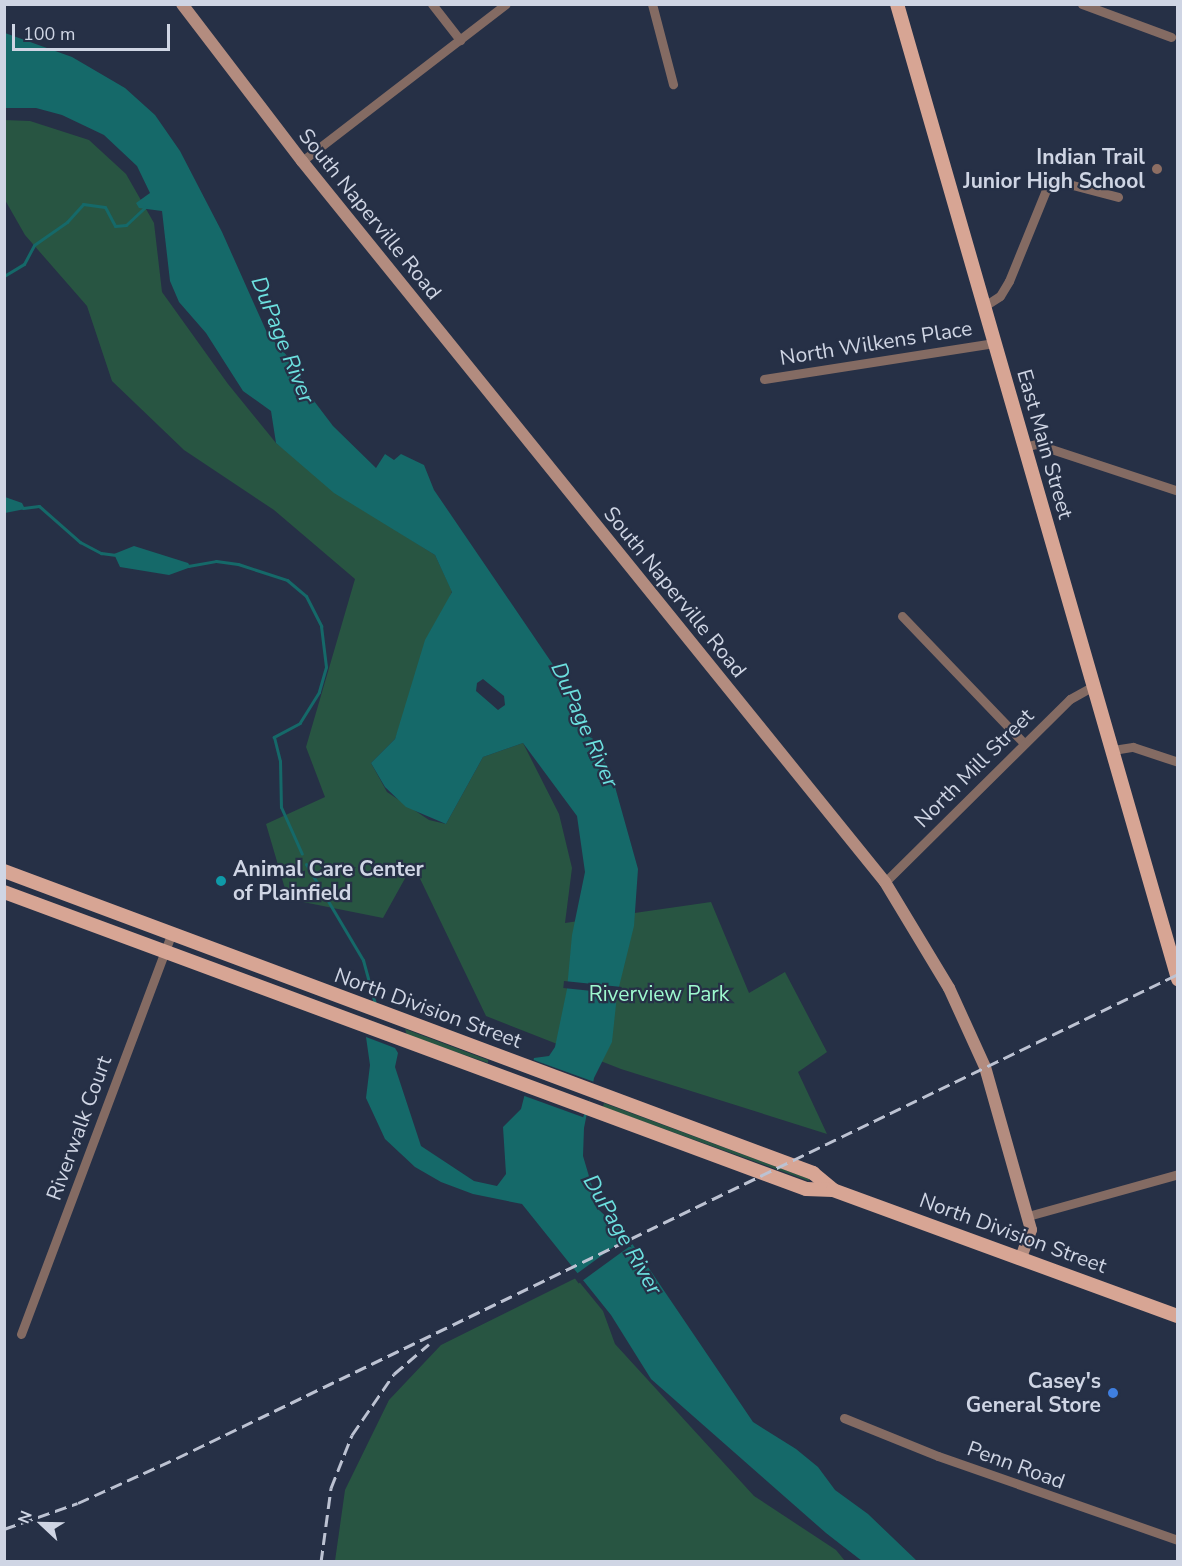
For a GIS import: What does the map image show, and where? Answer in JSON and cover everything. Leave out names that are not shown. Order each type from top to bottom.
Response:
[{"type":"main road","name":"South Naperville Road","points":[[182,4],[302,161],[885,882],[926,945],[971,1032],[985,1067],[1031,1230],[1021,1258]]},
{"type":"main road","name":"East Main Street","points":[[901,6],[983,307],[1178,979]]},
{"type":"main road","name":"North Division Street","points":[[4,871],[813,1173],[833,1190]]},
{"type":"main road","name":"North Division Street","points":[[4,892],[806,1189],[833,1190],[1178,1316]]},
{"type":"street","points":[[432,4],[460,40]]},
{"type":"street","points":[[302,161],[506,4]]},
{"type":"street","points":[[652,4],[673,84]]},
{"type":"street","points":[[1082,4],[1171,37]]},
{"type":"street","points":[[983,307],[1000,296],[1009,281],[1046,190],[1061,182],[1118,197]]},
{"type":"street","name":"North Wilkens Place","points":[[764,379],[994,343]]},
{"type":"street","points":[[1024,447],[1036,444],[1178,491]]},
{"type":"street","points":[[902,615],[1023,742]]},
{"type":"street","name":"North Mill Street","points":[[885,882],[1023,742],[1070,699],[1093,687]]},
{"type":"street","points":[[1113,750],[1133,747],[1178,762]]},
{"type":"street","name":"Riverwalk Court","points":[[21,1334],[171,934]]},
{"type":"street","points":[[1028,1216],[1178,1174]]},
{"type":"street","name":"Penn Road","points":[[844,1418],[938,1456],[1178,1540]]},
{"type":"green space","name":"Riverview Park","points":[[4,120],[30,121],[89,140],[126,174],[154,223],[162,292],[228,384],[276,443],[353,503],[435,555],[452,591],[395,739],[371,763],[387,792],[429,820],[446,824],[483,757],[523,743],[559,814],[572,868],[565,923],[711,902],[749,993],[785,972],[827,1052],[798,1072],[827,1134],[621,1069],[486,1016],[413,864],[383,918],[288,899],[266,824],[325,797],[306,747],[355,579],[274,510],[184,450],[112,381],[87,306],[25,235],[5,200]]},
{"type":"green space","points":[[405,1029],[488,1060],[488,1063],[407,1035]]},
{"type":"green space","points":[[604,1103],[809,1179],[809,1181],[603,1107]]},
{"type":"green space","points":[[576,1278],[603,1311],[615,1344],[754,1496],[836,1550],[845,1561],[335,1561],[345,1490],[389,1400],[441,1345]]},
{"type":"water","name":"DuPage River","points":[[5,33],[72,57],[125,88],[155,115],[180,151],[222,232],[268,335],[290,359],[311,397],[333,426],[376,468],[385,454],[394,460],[401,454],[424,465],[434,490],[558,672],[612,776],[638,869],[634,926],[617,995],[612,1042],[594,1078],[584,1128],[583,1156],[599,1210],[627,1236],[753,1422],[796,1449],[818,1467],[835,1490],[868,1514],[917,1561],[862,1561],[826,1533],[651,1379],[611,1315],[522,1204],[473,1194],[441,1182],[415,1167],[385,1139],[366,1098],[370,1065],[366,1037],[395,1048],[398,1053],[395,1067],[421,1146],[474,1181],[497,1186],[506,1174],[503,1127],[521,1109],[534,1058],[549,1056],[555,1047],[567,989],[572,935],[585,872],[577,816],[523,743],[483,757],[446,824],[406,807],[385,787],[371,763],[395,739],[425,640],[452,592],[435,555],[334,493],[276,443],[271,411],[243,391],[206,333],[179,302],[170,281],[162,211],[139,208],[136,203],[150,193],[137,166],[104,135],[62,115],[36,108],[5,108]],"holes":[[[483,679],[504,696],[505,705],[498,710],[476,691],[477,683]]]},
{"type":"water","points":[[5,497],[22,503],[25,509],[5,513]]},
{"type":"water","points":[[134,546],[188,563],[191,567],[169,575],[120,567],[114,554]]},
{"type":"pier","points":[[564,981],[622,987],[621,994],[563,988]]},
{"type":"pier","points":[[531,1059],[596,1083],[583,1117],[518,1094]]},
{"type":"pier","points":[[630,1235],[635,1242],[579,1283],[573,1276]]},
{"type":"waterway","points":[[4,276],[24,264],[34,245],[67,222],[83,204],[105,207],[115,226],[126,225],[145,207]]},
{"type":"waterway","points":[[23,508],[39,506],[80,542],[101,553],[116,555]]},
{"type":"waterway","points":[[188,566],[216,561],[238,564],[287,580],[306,596],[321,626],[326,667],[319,692],[300,723],[274,737],[280,761],[281,807],[302,854]]},
{"type":"waterway","points":[[306,864],[363,960],[375,1004]]},
{"type":"railway","points":[[4,1529],[78,1503],[177,1458],[1178,974]]},
{"type":"railway","points":[[321,1562],[331,1488],[352,1435],[394,1374],[429,1344]]},
{"type":"place","name":"Indian Trail Junior High School","points":[[1157,169]]},
{"type":"place","name":"Animal Care Center of Plainfield","points":[[221,881]]},
{"type":"place","name":"Casey's General Store","points":[[1113,1393]]}]
